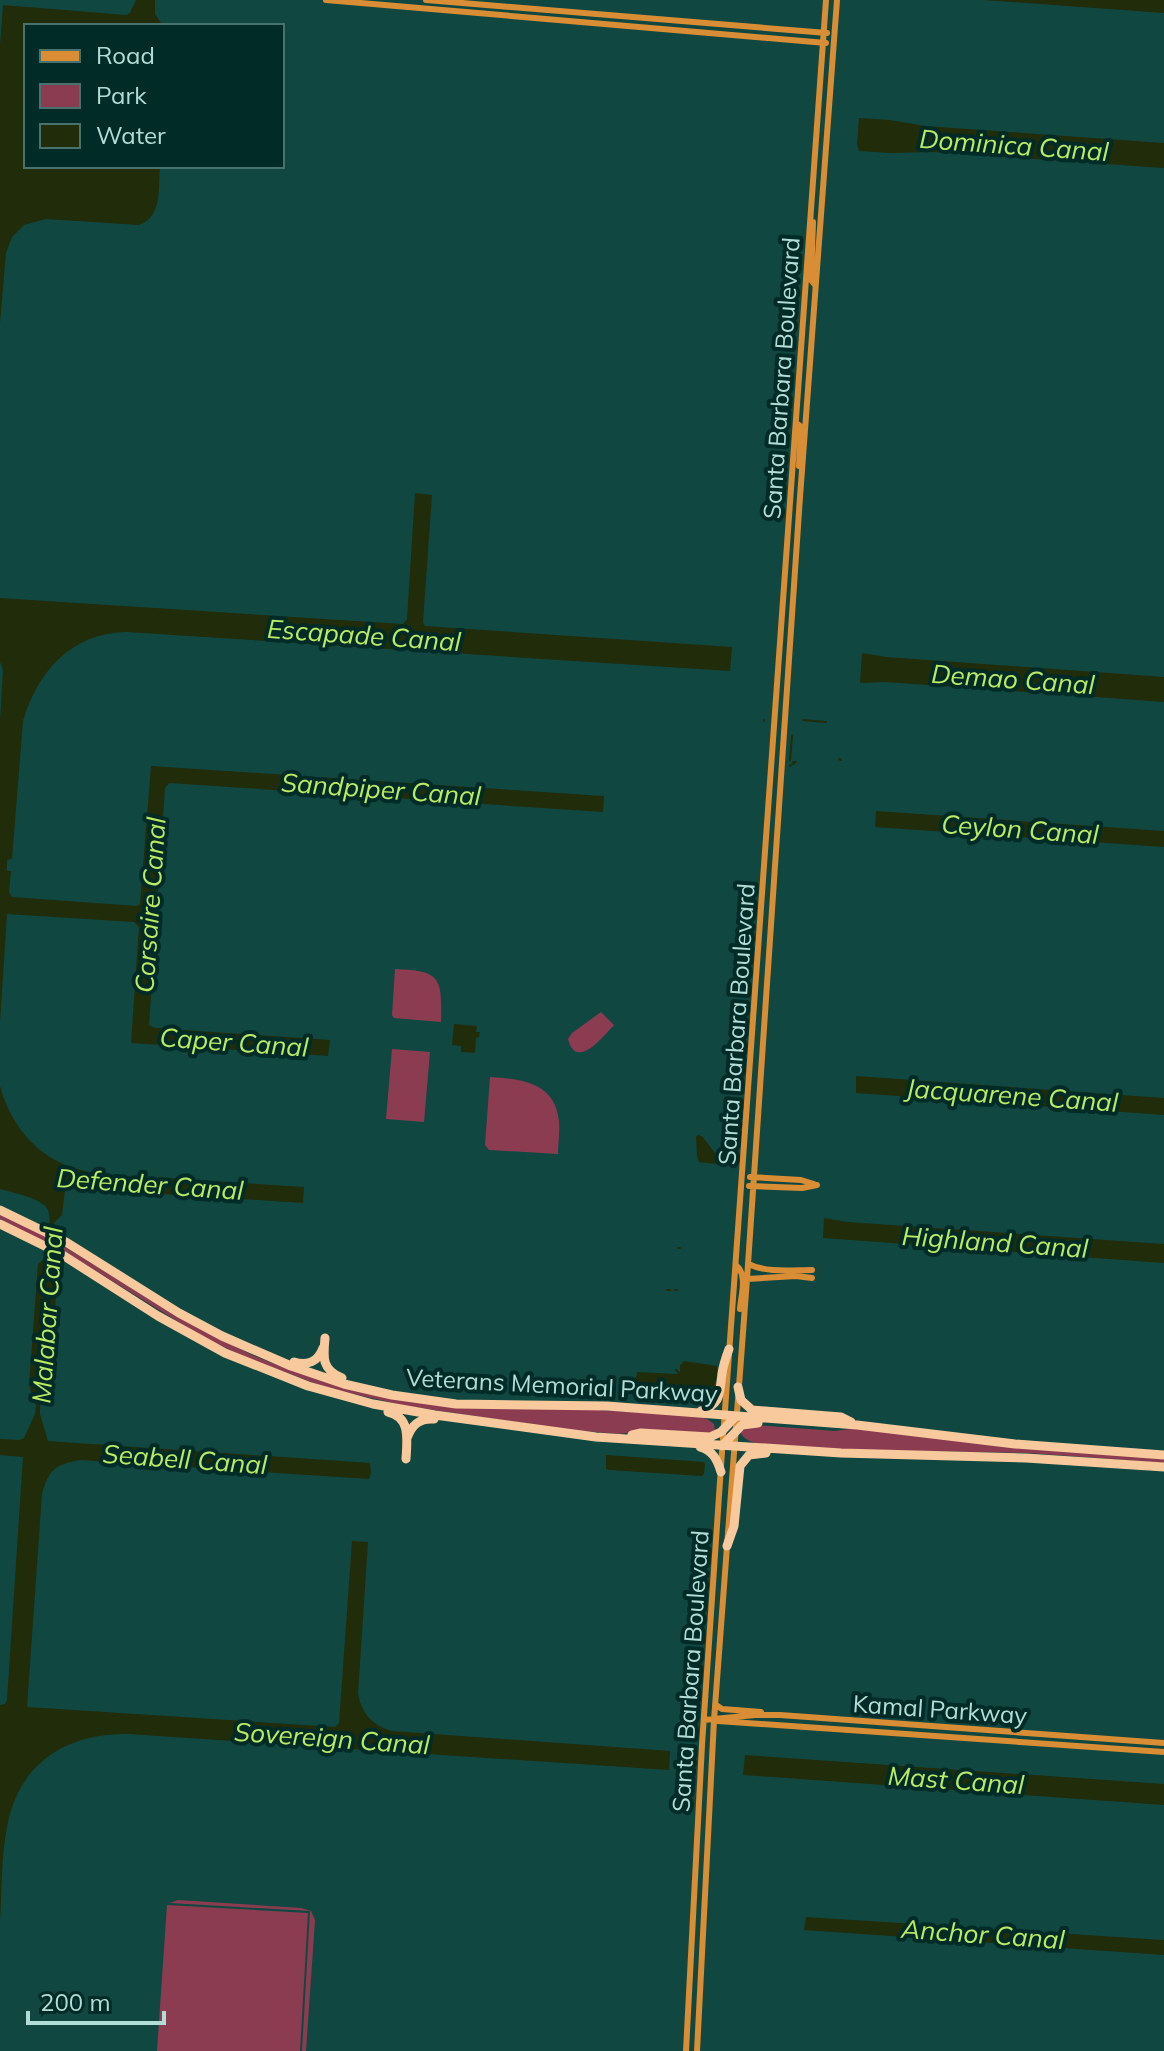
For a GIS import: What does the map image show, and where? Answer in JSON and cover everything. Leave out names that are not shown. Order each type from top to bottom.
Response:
[{"type":"highway","name":"Veterans Memorial Parkway","points":[[0,1210],[66,1242],[179,1313],[254,1351],[317,1375],[392,1395],[456,1404],[560,1404],[857,1425],[1015,1444],[1164,1455]]},
{"type":"highway","name":"Veterans Memorial Parkway","points":[[0,1224],[61,1254],[207,1344],[308,1386],[373,1404],[605,1437],[865,1454],[998,1456],[1164,1467]]},
{"type":"highway","points":[[179,1313],[303,1365],[316,1359],[324,1342],[325,1364],[337,1376],[456,1404]]},
{"type":"highway","points":[[696,1413],[711,1406],[718,1398],[729,1349]]},
{"type":"highway","points":[[308,1386],[311,1391],[322,1395],[395,1413],[403,1421],[407,1438],[406,1459]]},
{"type":"highway","points":[[738,1387],[741,1400],[752,1410],[841,1417],[857,1425]]},
{"type":"highway","points":[[618,1438],[641,1433],[706,1437],[724,1430],[736,1416]]},
{"type":"highway","points":[[407,1438],[420,1420],[431,1419],[566,1438],[581,1435]]},
{"type":"highway","points":[[722,1446],[742,1425],[751,1423],[836,1428],[857,1425]]},
{"type":"highway","points":[[605,1437],[618,1442],[703,1448],[715,1456],[721,1472]]},
{"type":"highway","points":[[727,1546],[734,1526],[739,1468],[749,1455],[827,1457],[865,1454]]},
{"type":"main road","points":[[326,0],[834,44]]},
{"type":"main road","points":[[426,0],[834,33]]},
{"type":"main road","name":"Santa Barbara Boulevard","points":[[686,2051],[722,1446],[826,0]]},
{"type":"main road","name":"Santa Barbara Boulevard","points":[[697,2051],[714,1720],[837,0]]},
{"type":"main road","points":[[811,211],[814,228],[811,280],[816,285]]},
{"type":"main road","points":[[796,422],[801,431],[800,497]]},
{"type":"main road","points":[[742,1185],[802,1188],[817,1185],[801,1180],[743,1176]]},
{"type":"main road","points":[[747,1279],[812,1274],[754,1267],[748,1263]]},
{"type":"main road","points":[[736,1265],[743,1275],[739,1319],[742,1332]]},
{"type":"main road","points":[[716,1705],[722,1709],[780,1715]]},
{"type":"main road","name":"Kamal Parkway","points":[[714,1720],[780,1715],[1164,1743]]},
{"type":"main road","name":"Kamal Parkway","points":[[704,1720],[1164,1752]]},
{"type":"green space","points":[[395,969],[422,972],[436,979],[441,995],[441,1022],[394,1018]]},
{"type":"green space","points":[[601,1012],[614,1025],[590,1048],[577,1052],[568,1039]]},
{"type":"green space","points":[[392,1049],[430,1052],[424,1122],[386,1119]]},
{"type":"green space","points":[[490,1077],[513,1079],[544,1090],[556,1108],[559,1121],[558,1154],[489,1150],[485,1145]]},
{"type":"green space","points":[[0,1214],[54,1240],[179,1318],[252,1355],[292,1371],[394,1399],[451,1407],[582,1409],[697,1416],[714,1424],[715,1431],[708,1434],[641,1431],[620,1434],[570,1430],[407,1406],[327,1388],[203,1337],[67,1253],[0,1219]]},
{"type":"green space","points":[[756,1425],[835,1431],[857,1428],[1164,1458],[1164,1463],[1029,1453],[855,1450],[761,1444],[746,1439],[740,1431]]},
{"type":"green space","points":[[178,1900],[311,1911],[315,1920],[306,2051],[302,2051],[310,1911],[170,1903]]},
{"type":"green space","points":[[167,1905],[308,1913],[300,2051],[157,2051]]},
{"type":"water","points":[[136,0],[155,0],[155,14],[162,24],[24,24],[24,168],[160,168],[156,208],[147,221],[139,225],[46,219],[24,225],[12,237],[6,253],[0,323],[0,45],[3,5],[130,13]]},
{"type":"water","points":[[984,0],[1164,0],[1164,13]]},
{"type":"water","name":"Dominica Canal","points":[[859,118],[925,126],[1164,143],[1164,168],[932,152],[859,151]]},
{"type":"water","points":[[415,493],[432,495],[425,626],[732,647],[730,671],[127,632],[89,639],[73,647],[48,671],[29,703],[23,721],[12,859],[4,860],[4,868],[11,871],[9,892],[12,897],[140,904],[151,766],[604,796],[603,812],[169,783],[165,788],[149,1025],[155,1028],[330,1040],[328,1056],[131,1043],[139,927],[134,922],[7,914],[0,1022],[0,721],[3,670],[0,662],[0,598],[403,624],[407,619]]},
{"type":"water","name":"Demao Canal","points":[[862,653],[1164,677],[1164,702],[886,682],[860,683]]},
{"type":"water","name":"Ceylon Canal","points":[[876,811],[1164,831],[1164,847],[875,827]]},
{"type":"water","points":[[454,1024],[477,1026],[476,1032],[480,1032],[476,1038],[475,1053],[461,1052],[461,1046],[452,1045]]},
{"type":"water","name":"Jacquarene Canal","points":[[856,1076],[1164,1098],[1164,1115],[856,1093]]},
{"type":"water","points":[[0,1086],[13,1118],[26,1137],[53,1159],[80,1170],[109,1175],[304,1187],[303,1203],[65,1190],[62,1215],[54,1223],[51,1260],[58,1268],[50,1384],[40,1406],[48,1441],[370,1463],[371,1473],[369,1479],[80,1460],[59,1466],[47,1479],[42,1494],[27,1707],[335,1727],[339,1723],[352,1541],[368,1542],[358,1694],[362,1708],[379,1726],[392,1731],[670,1751],[669,1770],[128,1734],[86,1739],[68,1745],[36,1767],[14,1801],[4,1846],[0,1922],[0,1705],[7,1700],[23,1457],[0,1455],[0,1439],[24,1438],[35,1414],[36,1406],[29,1385],[38,1264],[46,1257],[50,1220],[48,1210],[40,1202],[0,1189]]},
{"type":"water","points":[[698,1135],[715,1153],[730,1156],[731,1162],[724,1165],[699,1162]]},
{"type":"water","name":"Highland Canal","points":[[824,1218],[1164,1244],[1164,1263],[823,1238]]},
{"type":"water","points":[[684,1361],[717,1366],[714,1386],[701,1392],[635,1385],[637,1372],[677,1374]]},
{"type":"water","points":[[606,1455],[704,1462],[704,1474],[609,1470],[606,1469]]},
{"type":"water","name":"Mast Canal","points":[[745,1755],[1164,1784],[1164,1805],[743,1775]]},
{"type":"water","name":"Anchor Canal","points":[[806,1917],[1164,1940],[1164,1955],[804,1930]]},
{"type":"waterway","points":[[803,720],[826,722]]},
{"type":"waterway","points":[[790,760],[792,736]]},
{"type":"waterway","points":[[4,876],[5,854]]},
{"type":"waterway","points":[[676,1370],[679,1373]]},
{"type":"water label","name":"Escapade Canal","points":[[364,635]]},
{"type":"water label","name":"Sandpiper Canal","points":[[381,789]]},
{"type":"water label","name":"Corsaire Canal","points":[[150,905]]},
{"type":"water label","name":"Caper Canal","points":[[234,1042]]},
{"type":"water label","name":"Defender Canal","points":[[150,1184]]},
{"type":"water label","name":"Malabar Canal","points":[[47,1315]]},
{"type":"water label","name":"Seabell Canal","points":[[185,1459]]},
{"type":"water label","name":"Sovereign Canal","points":[[332,1738]]}]
